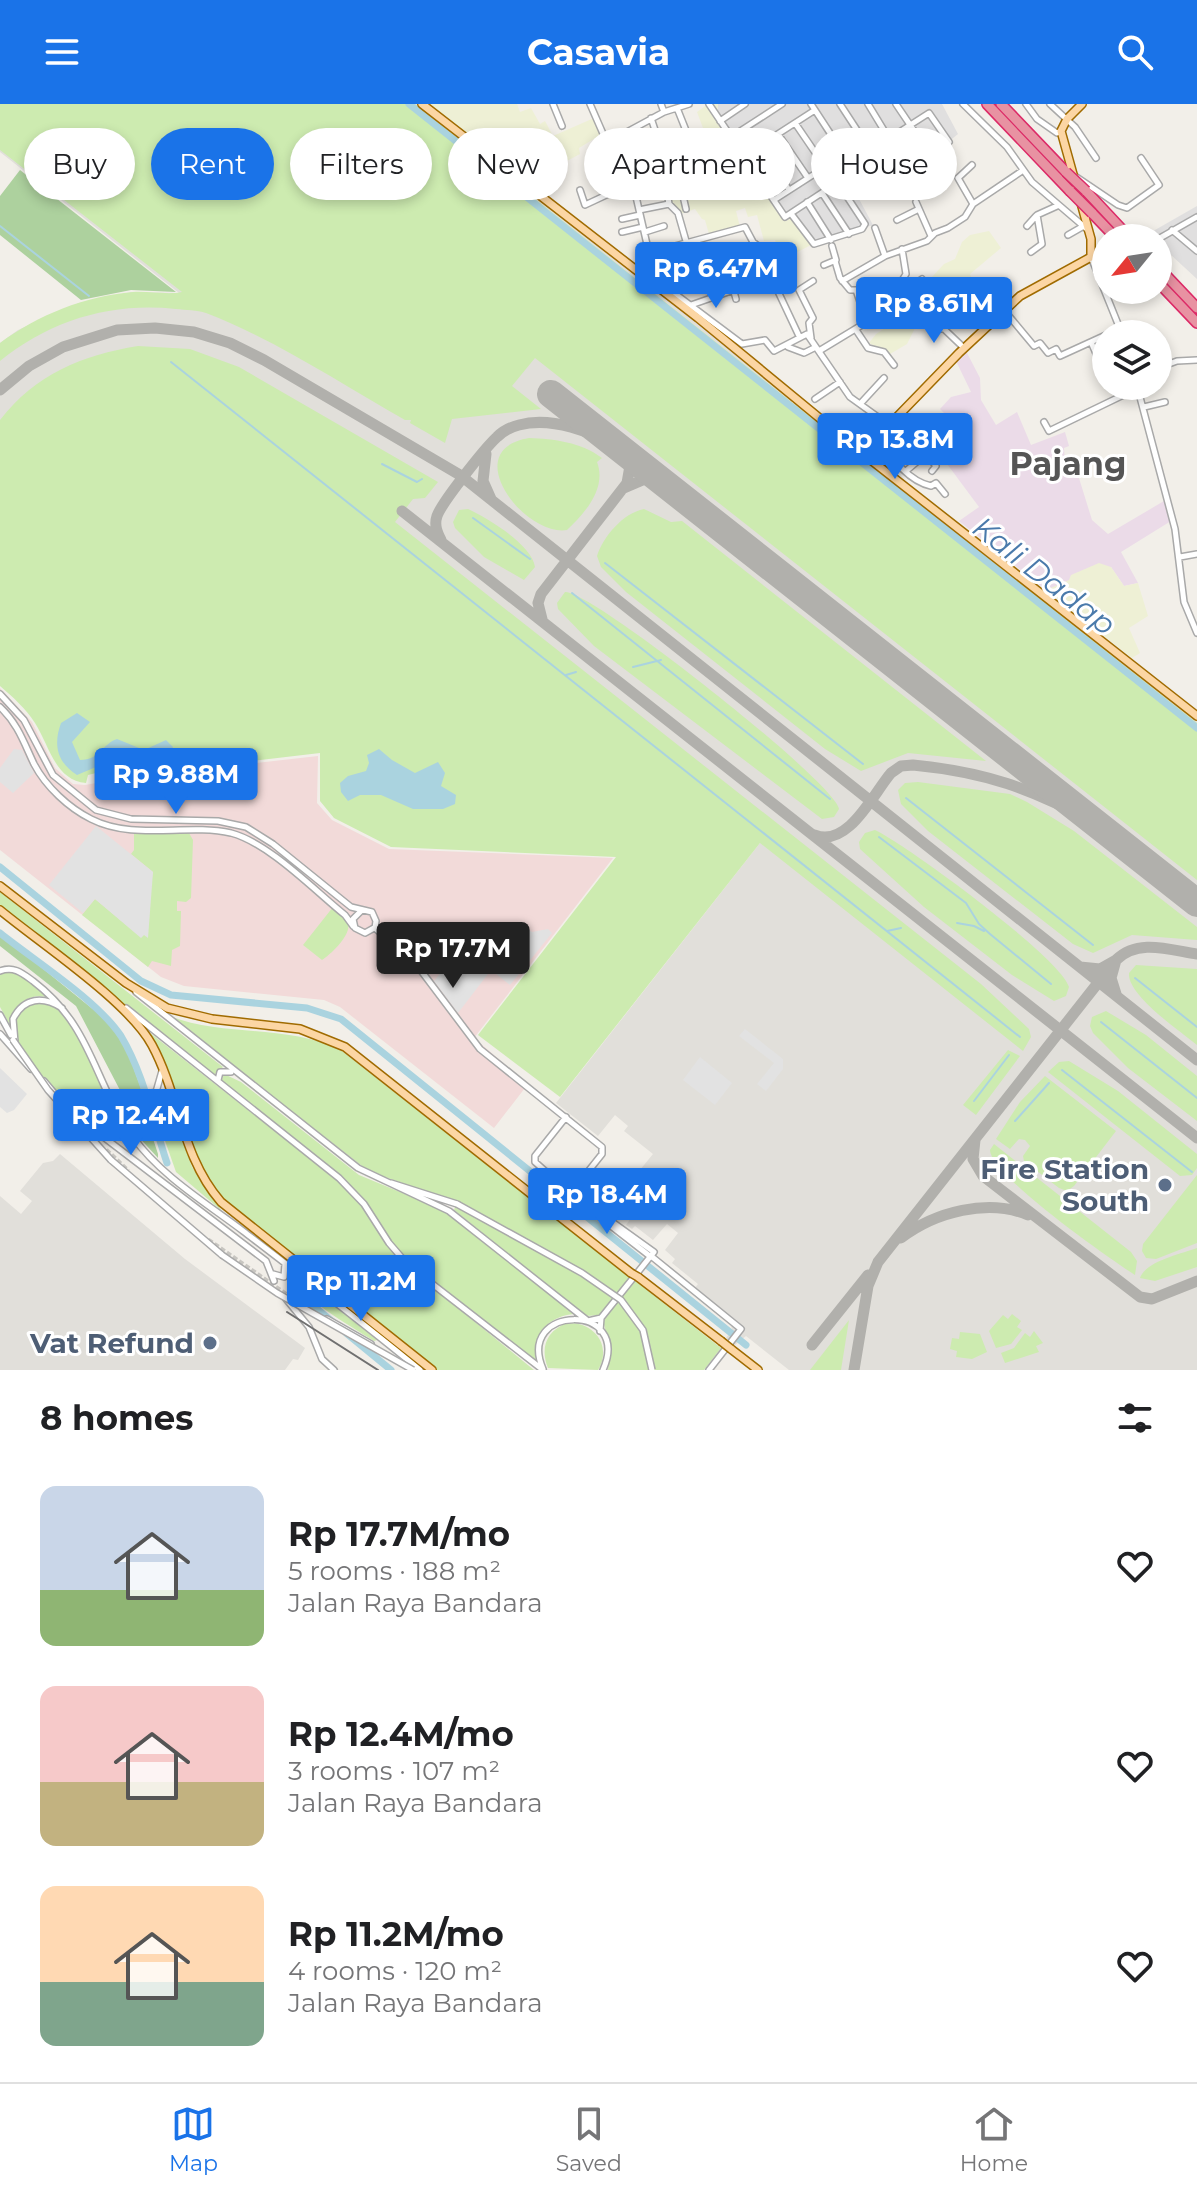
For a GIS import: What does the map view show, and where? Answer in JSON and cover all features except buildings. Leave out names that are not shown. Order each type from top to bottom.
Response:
[{"type":"highway","points":[[987,104],[1103,224]]},
{"type":"highway","points":[[1001,104],[1117,224]]},
{"type":"highway","points":[[1172,282],[1197,308]]},
{"type":"highway","points":[[1172,297],[1197,323]]},
{"type":"main road","points":[[422,104],[698,318],[862,453],[1197,716]]},
{"type":"main road","points":[[862,453],[1004,310],[1034,287],[1091,257],[1061,131],[1065,117],[1078,105]]},
{"type":"main road","points":[[0,886],[126,983],[175,1012],[300,1029],[335,1041],[758,1370]]},
{"type":"main road","points":[[0,910],[111,1000],[147,1038],[162,1067],[196,1166],[229,1209],[432,1370]]},
{"type":"street","points":[[553,104],[562,126]]},
{"type":"street","points":[[590,104],[600,128]]},
{"type":"street","points":[[661,104],[664,112]]},
{"type":"street","points":[[633,128],[664,112],[689,104]]},
{"type":"street","points":[[709,104],[725,128]]},
{"type":"street","points":[[720,121],[745,104]]},
{"type":"street","points":[[745,128],[782,104]]},
{"type":"street","points":[[840,104],[856,128]]},
{"type":"street","points":[[868,104],[884,128]]},
{"type":"street","points":[[896,104],[912,128]]},
{"type":"street","points":[[963,104],[1007,147],[1022,171],[1085,229]]},
{"type":"street","points":[[1026,104],[1046,127],[1057,133],[1061,131]]},
{"type":"street","points":[[1047,104],[1065,117],[1096,158]]},
{"type":"street","points":[[787,128],[813,107],[827,128]]},
{"type":"street","points":[[677,108],[685,128]]},
{"type":"street","points":[[905,128],[929,113],[939,128]]},
{"type":"street","points":[[651,118],[654,128]]},
{"type":"street","points":[[795,123],[811,146]]},
{"type":"street","points":[[1070,174],[1127,208],[1159,185],[1141,158]]},
{"type":"street","points":[[795,159],[808,178]]},
{"type":"street","points":[[972,165],[958,178],[973,204]]},
{"type":"street","points":[[842,281],[885,256],[927,241],[961,220],[973,204],[1022,171]]},
{"type":"street","points":[[795,186],[811,176]]},
{"type":"street","points":[[580,190],[585,205],[597,200]]},
{"type":"street","points":[[636,200],[650,253],[651,275],[742,344],[765,340],[774,351],[787,347],[805,334],[850,397],[889,425]]},
{"type":"street","points":[[668,200],[679,216],[686,241]]},
{"type":"street","points":[[684,200],[686,209]]},
{"type":"street","points":[[774,200],[785,217],[811,200]]},
{"type":"street","points":[[827,200],[849,234]]},
{"type":"street","points":[[792,215],[812,243],[832,243],[862,229],[865,224],[849,200]]},
{"type":"street","points":[[807,202],[832,243],[842,281],[850,290],[856,290],[862,308],[872,319]]},
{"type":"street","points":[[916,202],[931,236]]},
{"type":"street","points":[[622,219],[669,204]]},
{"type":"street","points":[[1027,226],[1037,215],[1057,206]]},
{"type":"street","points":[[897,220],[919,209]]},
{"type":"street","points":[[1031,252],[1042,244],[1037,215]]},
{"type":"street","points":[[1197,217],[1172,230],[1197,251]]},
{"type":"street","points":[[622,232],[664,226]]},
{"type":"street","points":[[650,253],[745,227],[753,242],[762,249],[767,268],[799,336]]},
{"type":"street","points":[[875,228],[885,256]]},
{"type":"street","points":[[1068,235],[1085,229]]},
{"type":"street","points":[[902,249],[906,274],[903,288],[931,329],[944,329],[964,348]]},
{"type":"street","points":[[1091,257],[1117,320]]},
{"type":"street","points":[[824,265],[835,261]]},
{"type":"street","points":[[727,266],[736,299]]},
{"type":"street","points":[[1069,269],[1073,278]]},
{"type":"street","points":[[723,281],[754,272]]},
{"type":"street","points":[[882,303],[922,279]]},
{"type":"street","points":[[810,339],[809,323],[813,318],[799,290],[813,281]]},
{"type":"street","points":[[787,347],[804,353],[856,330],[880,314],[882,303],[875,289]]},
{"type":"street","points":[[691,305],[734,290]]},
{"type":"street","points":[[1004,310],[1034,346],[1040,343],[1048,353],[1056,349],[1060,356],[1091,342]]},
{"type":"street","points":[[856,330],[868,348],[884,352],[894,365]]},
{"type":"street","points":[[1172,363],[1197,360]]},
{"type":"street","points":[[861,403],[884,378]]},
{"type":"street","points":[[815,399],[840,382]]},
{"type":"street","points":[[1044,422],[1049,431],[1112,400]]},
{"type":"street","points":[[1142,400],[1175,529],[1184,602],[1197,633]]},
{"type":"street","points":[[1144,407],[1165,402]]},
{"type":"street","points":[[877,437],[906,471],[922,484],[931,486],[936,483],[945,494]]},
{"type":"street","points":[[906,471],[926,454],[936,466],[932,471]]},
{"type":"street","points":[[1180,557],[1197,554]]},
{"type":"street","points":[[0,694],[24,720],[53,775],[89,806],[120,818],[218,821],[247,828],[273,844],[351,907],[375,916],[375,928],[416,964],[480,1049],[603,1150],[573,1194]]},
{"type":"street","points":[[0,707],[22,734],[45,781],[91,819],[131,829],[218,831],[243,837],[267,852],[345,915],[362,933],[375,928]]},
{"type":"street","points":[[198,821],[198,831]]},
{"type":"street","points":[[243,837],[247,828]]},
{"type":"street","points":[[267,852],[273,844]]},
{"type":"street","points":[[353,926],[354,916],[363,910]]},
{"type":"street","points":[[0,971],[18,971],[51,995],[66,1011],[84,1039],[126,1127],[158,1164],[420,1370]]},
{"type":"street","points":[[126,983],[321,1141],[379,1180],[449,1211],[588,1321],[600,1331],[608,1347],[605,1368]]},
{"type":"street","points":[[30,1067],[14,1038],[13,1022],[17,1012],[25,1004],[38,1000],[52,1002],[66,1011]]},
{"type":"street","points":[[111,1000],[346,1183],[389,1243],[419,1275],[543,1370]]},
{"type":"street","points":[[0,1015],[34,1071],[77,1125],[160,1205],[266,1286],[413,1370]]},
{"type":"street","points":[[84,1026],[84,1039]]},
{"type":"street","points":[[0,1034],[106,1150]]},
{"type":"street","points":[[126,1127],[126,1113],[135,1100],[155,1092],[162,1076],[162,1067]]},
{"type":"street","points":[[221,1085],[217,1078],[222,1071],[243,1079]]},
{"type":"street","points":[[155,1092],[169,1098],[174,1106]]},
{"type":"street","points":[[108,1128],[116,1116],[112,1099]]},
{"type":"street","points":[[566,1117],[534,1158],[537,1164],[741,1329],[709,1370]]},
{"type":"street","points":[[78,1122],[97,1132],[266,1261],[274,1281]]},
{"type":"street","points":[[97,1132],[118,1125],[126,1127]]},
{"type":"street","points":[[379,1180],[457,1204],[582,1273],[621,1300],[643,1330],[652,1370]]},
{"type":"street","points":[[600,1331],[601,1318],[651,1257]]},
{"type":"street","points":[[272,1273],[284,1277],[284,1263]]},
{"type":"street","points":[[278,1291],[303,1319],[322,1359],[334,1370]]},
{"type":"street","points":[[294,1300],[365,1339],[407,1370]]},
{"type":"street","points":[[543,1370],[539,1351],[542,1338],[549,1328],[565,1319],[588,1321],[601,1318]]},
{"type":"shaded area","points":[[0,104],[419,104],[450,128],[448,200],[541,200],[792,397],[792,404],[795,402],[857,455],[862,455],[1197,719],[1197,1370],[789,1370],[746,1336],[735,1345],[726,1338],[732,1330],[731,1325],[692,1292],[698,1284],[672,1263],[675,1259],[665,1250],[678,1233],[667,1224],[653,1240],[635,1226],[632,1229],[626,1225],[631,1218],[613,1203],[653,1154],[624,1131],[628,1126],[615,1115],[598,1136],[556,1103],[760,843],[0,433],[0,343],[18,330],[79,303],[132,292],[179,293],[61,200],[135,200],[135,128],[24,128],[24,171],[0,152]]},
{"type":"shaded area","points":[[718,104],[942,104],[955,128],[811,128],[811,200],[860,200],[873,225],[811,245],[792,218],[787,222],[772,200],[795,200],[795,128],[725,128],[717,116]]},
{"type":"shaded area","points":[[1197,206],[1197,279],[1172,256],[1172,224],[1166,224]]},
{"type":"shaded area","points":[[966,351],[980,378],[981,400],[996,425],[1017,412],[1031,445],[1065,432],[1069,446],[1064,448],[1065,463],[1074,462],[1092,520],[1108,534],[1164,501],[1171,521],[1121,552],[1138,583],[1124,586],[1111,567],[1046,590],[959,521],[979,507],[933,445],[959,428],[940,409],[951,397],[971,392],[956,361]]},
{"type":"shaded area","points":[[0,688],[32,722],[55,768],[73,784],[318,756],[317,803],[332,820],[389,849],[613,858],[474,1038],[528,1084],[494,1128],[340,1007],[324,1000],[184,986],[161,977],[0,850]]},
{"type":"shaded area","points":[[14,749],[22,750],[34,773],[13,793],[0,782],[0,768]]},
{"type":"shaded area","points":[[96,826],[153,872],[148,938],[144,935],[141,938],[95,899],[83,913],[49,885]]},
{"type":"shaded area","points":[[467,922],[519,923],[532,932],[548,929],[552,933],[510,985],[491,970],[458,1013],[434,981],[462,947],[442,929]]},
{"type":"shaded area","points":[[745,1029],[783,1059],[783,1069],[766,1091],[757,1084],[774,1063],[739,1036]]},
{"type":"shaded area","points":[[700,1057],[732,1083],[715,1105],[683,1080]]},
{"type":"shaded area","points":[[0,1068],[27,1094],[14,1110],[7,1113],[0,1107]]},
{"type":"shaded area","points":[[60,1154],[185,1259],[305,1348],[298,1360],[293,1359],[285,1370],[0,1370],[0,1196],[21,1214],[32,1201],[20,1191],[43,1163],[53,1161]]},
{"type":"green space","points":[[0,104],[415,104],[448,130],[448,200],[536,200],[1197,723],[1197,880],[535,358],[512,386],[541,409],[452,419],[445,443],[410,423],[411,420],[405,420],[283,349],[199,311],[128,308],[83,317],[40,335],[0,361],[0,343],[63,308],[115,294],[182,292],[64,200],[135,200],[135,128],[24,128],[24,169],[0,150]]},
{"type":"green space","points":[[425,104],[517,104],[520,112],[531,108],[540,124],[545,121],[549,128],[457,128]]},
{"type":"green space","points":[[708,104],[718,104],[717,116],[725,128],[703,128],[697,112]]},
{"type":"green space","points":[[594,118],[599,128],[584,128],[584,145],[579,148],[580,154],[568,160],[568,129]]},
{"type":"green space","points":[[20,170],[24,173],[24,200],[58,200],[176,292],[131,290],[81,300],[0,235],[0,196]]},
{"type":"green space","points":[[664,200],[772,200],[786,221],[792,218],[811,245],[782,260],[775,240],[764,241],[757,215],[748,217],[745,208],[736,211],[740,227],[709,234],[705,220],[695,209],[680,214]]},
{"type":"green space","points":[[989,231],[1001,248],[970,274],[975,290],[958,302],[933,312],[915,328],[907,344],[890,354],[869,343],[876,334],[913,310],[926,310],[933,291],[931,278],[944,264],[955,259],[962,242],[970,235]]},
{"type":"green space","points":[[138,346],[190,349],[239,367],[438,482],[425,498],[413,499],[395,522],[981,984],[1029,1029],[1031,1037],[1023,1051],[760,843],[560,1097],[478,1035],[616,857],[391,847],[334,818],[320,801],[320,753],[123,776],[104,771],[88,775],[86,783],[67,776],[54,761],[31,718],[0,686],[0,420],[29,390],[62,369],[98,355]]},
{"type":"green space","points":[[529,438],[576,445],[602,458],[597,462],[597,490],[581,516],[567,530],[550,529],[533,520],[505,491],[498,474],[499,458],[508,446]]},
{"type":"green space","points":[[468,509],[497,526],[526,550],[535,567],[524,580],[484,557],[455,528],[453,522],[459,510]]},
{"type":"green space","points":[[644,509],[671,522],[682,521],[986,761],[908,753],[861,771],[825,749],[626,592],[601,567],[597,556],[609,534],[629,515]]},
{"type":"green space","points":[[1099,563],[1111,567],[1124,586],[1138,583],[1148,616],[1129,628],[1140,653],[1132,658],[1046,590]]},
{"type":"green space","points":[[565,592],[584,599],[662,652],[758,728],[827,792],[839,809],[834,817],[822,819],[594,646],[558,609],[557,603]]},
{"type":"green space","points":[[905,783],[1010,794],[1027,802],[1074,831],[1197,927],[1197,940],[1132,935],[1093,953],[1073,944],[928,831],[901,804],[898,790]]},
{"type":"green space","points":[[875,830],[981,903],[1040,952],[1069,987],[1066,996],[1054,1001],[1012,975],[924,907],[860,849],[859,842],[865,833]]},
{"type":"green space","points":[[134,831],[189,833],[193,840],[191,898],[186,902],[177,901],[177,911],[181,911],[180,946],[172,950],[171,966],[152,961],[148,967],[82,915],[95,899],[141,937],[153,872],[131,854],[134,850]]},
{"type":"green space","points":[[0,892],[223,1067],[213,1076],[0,906]]},
{"type":"green space","points":[[333,907],[346,918],[347,933],[322,960],[303,945]]},
{"type":"green space","points":[[0,934],[105,1019],[126,1047],[143,1094],[130,1098],[122,1094],[76,1006],[0,946]]},
{"type":"green space","points":[[1136,965],[1197,969],[1197,1045],[1136,992],[1129,973]]},
{"type":"green space","points":[[10,971],[21,975],[54,999],[38,996],[25,1000],[15,1010],[10,1025],[0,1007],[0,974]]},
{"type":"green space","points":[[34,1002],[50,1004],[75,1025],[93,1057],[113,1105],[114,1113],[108,1125],[96,1129],[86,1124],[43,1078],[23,1050],[15,1021],[21,1011]]},
{"type":"green space","points":[[1106,1011],[1146,1035],[1197,1076],[1197,1121],[1128,1068],[1093,1033],[1090,1026],[1092,1017]]},
{"type":"green space","points":[[170,1016],[212,1027],[300,1037],[342,1051],[631,1278],[601,1315],[586,1316],[454,1210],[457,1202],[362,1166]]},
{"type":"green space","points":[[145,1029],[341,1183],[356,1198],[399,1260],[534,1370],[437,1370],[228,1205],[200,1170]]},
{"type":"green space","points":[[1008,1050],[1020,1056],[976,1115],[963,1105]]},
{"type":"green space","points":[[1069,1061],[1118,1091],[1197,1154],[1197,1168],[1192,1175],[1180,1176],[1048,1072],[1059,1062]]},
{"type":"green space","points":[[224,1074],[241,1082],[359,1175],[441,1209],[573,1311],[574,1314],[549,1323],[539,1336],[537,1362],[417,1271],[393,1246],[352,1187],[221,1082]]},
{"type":"green space","points":[[1045,1076],[1116,1131],[1067,1191],[1024,1161],[1023,1156],[1030,1146],[1025,1140],[1019,1139],[1010,1149],[996,1139],[1020,1102]]},
{"type":"green space","points":[[161,1096],[169,1103],[192,1167],[222,1211],[176,1172],[150,1098]]},
{"type":"green space","points":[[141,1102],[158,1158],[135,1133],[128,1119],[135,1104]]},
{"type":"green space","points":[[994,1144],[1131,1252],[1137,1261],[1135,1275],[1053,1216],[1009,1178],[995,1162],[990,1150]]},
{"type":"green space","points":[[1197,1175],[1197,1243],[1156,1259],[1146,1258],[1142,1251],[1143,1244]]},
{"type":"green space","points":[[1197,1248],[1197,1267],[1155,1281],[1140,1278],[1156,1263]]},
{"type":"green space","points":[[291,1271],[377,1340],[351,1327],[313,1300],[295,1281]]},
{"type":"green space","points":[[634,1280],[721,1348],[704,1370],[608,1370],[610,1347],[603,1321]]},
{"type":"green space","points":[[1012,1314],[1021,1321],[1017,1327],[1022,1330],[1011,1344],[996,1348],[989,1331],[1003,1315],[1008,1319]]},
{"type":"green space","points":[[849,1320],[841,1370],[810,1370]]},
{"type":"green space","points":[[567,1323],[585,1326],[598,1336],[603,1352],[598,1370],[548,1368],[545,1354],[547,1341],[554,1331]]},
{"type":"green space","points":[[1034,1331],[1043,1343],[1036,1346],[1039,1352],[1005,1363],[1001,1353],[1014,1348],[1025,1333],[1030,1337]]},
{"type":"green space","points":[[960,1332],[980,1334],[987,1352],[972,1359],[956,1357],[957,1351],[950,1349],[952,1338],[959,1339]]},
{"type":"water","points":[[77,713],[90,722],[72,742],[80,760],[97,755],[117,739],[144,750],[166,740],[173,747],[169,757],[135,764],[115,759],[77,775],[61,759],[57,739],[61,723]]},
{"type":"water","points":[[379,749],[415,773],[438,762],[445,773],[441,786],[456,795],[455,804],[443,809],[413,809],[381,795],[360,795],[348,801],[341,792],[340,783],[348,776],[366,771],[369,763],[367,755]]},
{"type":"waterway","name":"Kali Dadap","points":[[409,104],[1197,728]]},
{"type":"waterway","points":[[0,226],[89,296]]},
{"type":"waterway","points":[[171,362],[1020,1037]]},
{"type":"waterway","points":[[382,464],[417,482],[422,479]]},
{"type":"waterway","points":[[473,518],[530,559]]},
{"type":"waterway","points":[[605,563],[863,764]]},
{"type":"waterway","points":[[572,593],[830,799]]},
{"type":"waterway","points":[[633,667],[661,660]]},
{"type":"waterway","points":[[566,675],[576,672]]},
{"type":"waterway","points":[[906,798],[1093,945]]},
{"type":"waterway","points":[[879,837],[966,903],[979,924],[990,934]]},
{"type":"waterway","name":"Kali Dadap","points":[[0,867],[141,981],[171,995],[307,1008],[341,1019],[746,1345]]},
{"type":"waterway","points":[[957,923],[984,931]]},
{"type":"waterway","points":[[887,931],[901,928]]},
{"type":"waterway","name":"Kali Dadap","points":[[0,933],[81,995],[121,1036],[142,1082],[167,1163]]},
{"type":"waterway","points":[[990,934],[1051,984]]},
{"type":"waterway","points":[[1135,978],[1197,1027]]},
{"type":"waterway","points":[[1101,1022],[1197,1098]]},
{"type":"waterway","points":[[974,1101],[1009,1055]]},
{"type":"waterway","points":[[1062,1070],[1192,1172]]},
{"type":"waterway","points":[[1015,1121],[1049,1083]]},
{"type":"waterway","name":"Kali Dadap","points":[[293,1289],[334,1323]]},
{"type":"waterway","name":"Kali Dadap","points":[[346,1333],[391,1370]]},
{"type":"taxiway","points":[[0,390],[29,366],[63,347],[117,330],[155,328],[194,332],[230,343],[264,360],[460,475],[1197,1060]]},
{"type":"taxiway","points":[[441,540],[436,522],[441,509],[483,452],[507,430],[532,423],[558,424],[597,436],[620,448]]},
{"type":"taxiway","points":[[542,619],[538,603],[541,594],[627,483],[630,466],[621,449]]},
{"type":"taxiway","points":[[486,454],[483,481],[491,499]]},
{"type":"taxiway","points":[[624,488],[645,479],[666,484]]},
{"type":"taxiway","points":[[402,511],[1197,1138]]},
{"type":"taxiway","points":[[815,835],[827,837],[849,827],[891,773],[901,766],[913,765],[963,772],[1007,784],[1050,800],[1095,823]]},
{"type":"taxiway","points":[[854,1370],[868,1286],[878,1262],[1116,960],[1125,953],[1144,947],[1197,954]]},
{"type":"taxiway","points":[[1080,967],[1100,969],[1116,960],[1111,978],[1116,994]]},
{"type":"taxiway","points":[[975,1140],[973,1159],[983,1176],[1140,1297],[1152,1299],[1197,1281]]},
{"type":"taxiway","points":[[901,1238],[930,1221],[962,1210],[996,1208],[1028,1215]]},
{"type":"taxiway","points":[[812,1345],[868,1275]]},
{"type":"runway","points":[[551,394],[1197,903]]},
{"type":"tunnel","points":[[106,1150],[128,1171]]},
{"type":"tunnel","points":[[208,1240],[294,1300]]},
{"type":"tram line","points":[[287,1312],[378,1370]]},
{"type":"place","name":"Fire Station South","points":[[1165,1185]]},
{"type":"place","name":"Vat Refund","points":[[210,1343]]},
{"type":"district","name":"Pajang","points":[[1068,464]]}]
